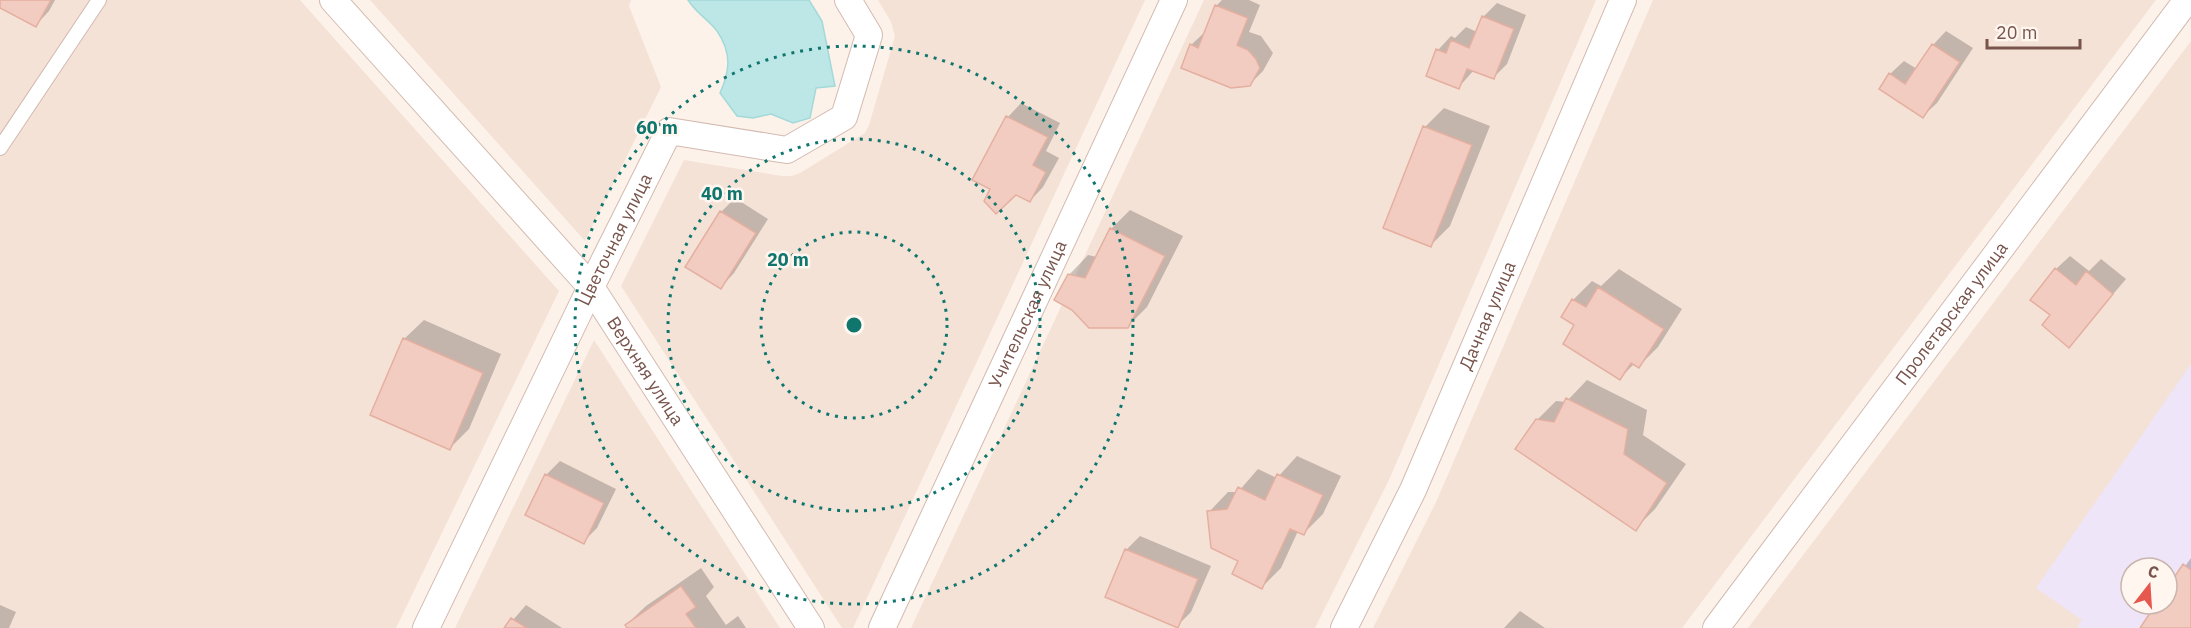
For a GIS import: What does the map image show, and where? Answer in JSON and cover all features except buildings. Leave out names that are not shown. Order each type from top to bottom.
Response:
[{"type":"street","name":"Верхняя улица","points":[[333,0],[591,287],[811,628]]},
{"type":"street","name":"Цветочная улица","points":[[426,628],[669,131],[787,150],[844,117],[869,35],[848,0]]},
{"type":"street","name":"Учительская улица","points":[[882,628],[1174,0]]},
{"type":"street","name":"Дачная улица","points":[[1344,628],[1413,490],[1623,0]]},
{"type":"street","name":"Пролетарская улица","points":[[1716,628],[2187,0]]},
{"type":"lane","points":[[0,148],[99,0]]},
{"type":"shaded area","points":[[0,0],[300,0],[559,291],[396,628],[0,628]]},
{"type":"shaded area","points":[[370,0],[631,0],[629,6],[661,87],[585,241]]},
{"type":"shaded area","points":[[878,0],[1145,0],[853,628],[842,628],[621,286],[684,160],[792,176],[865,133],[895,36],[891,22]]},
{"type":"shaded area","points":[[1204,0],[1596,0],[1389,480],[1315,628],[911,628]]},
{"type":"shaded area","points":[[1653,0],[2156,0],[1682,628],[1373,628],[1436,502]]},
{"type":"shaded area","points":[[2191,41],[2191,628],[1748,628]]},
{"type":"shaded area","points":[[594,340],[780,628],[455,628]]},
{"type":"shaded area","points":[[2191,364],[2191,628],[2077,628],[2082,620],[2036,588]]},
{"type":"water","points":[[688,0],[809,0],[822,21],[835,86],[816,88],[810,118],[793,123],[771,114],[753,118],[737,116],[720,93],[726,77],[728,62],[722,39]]}]
